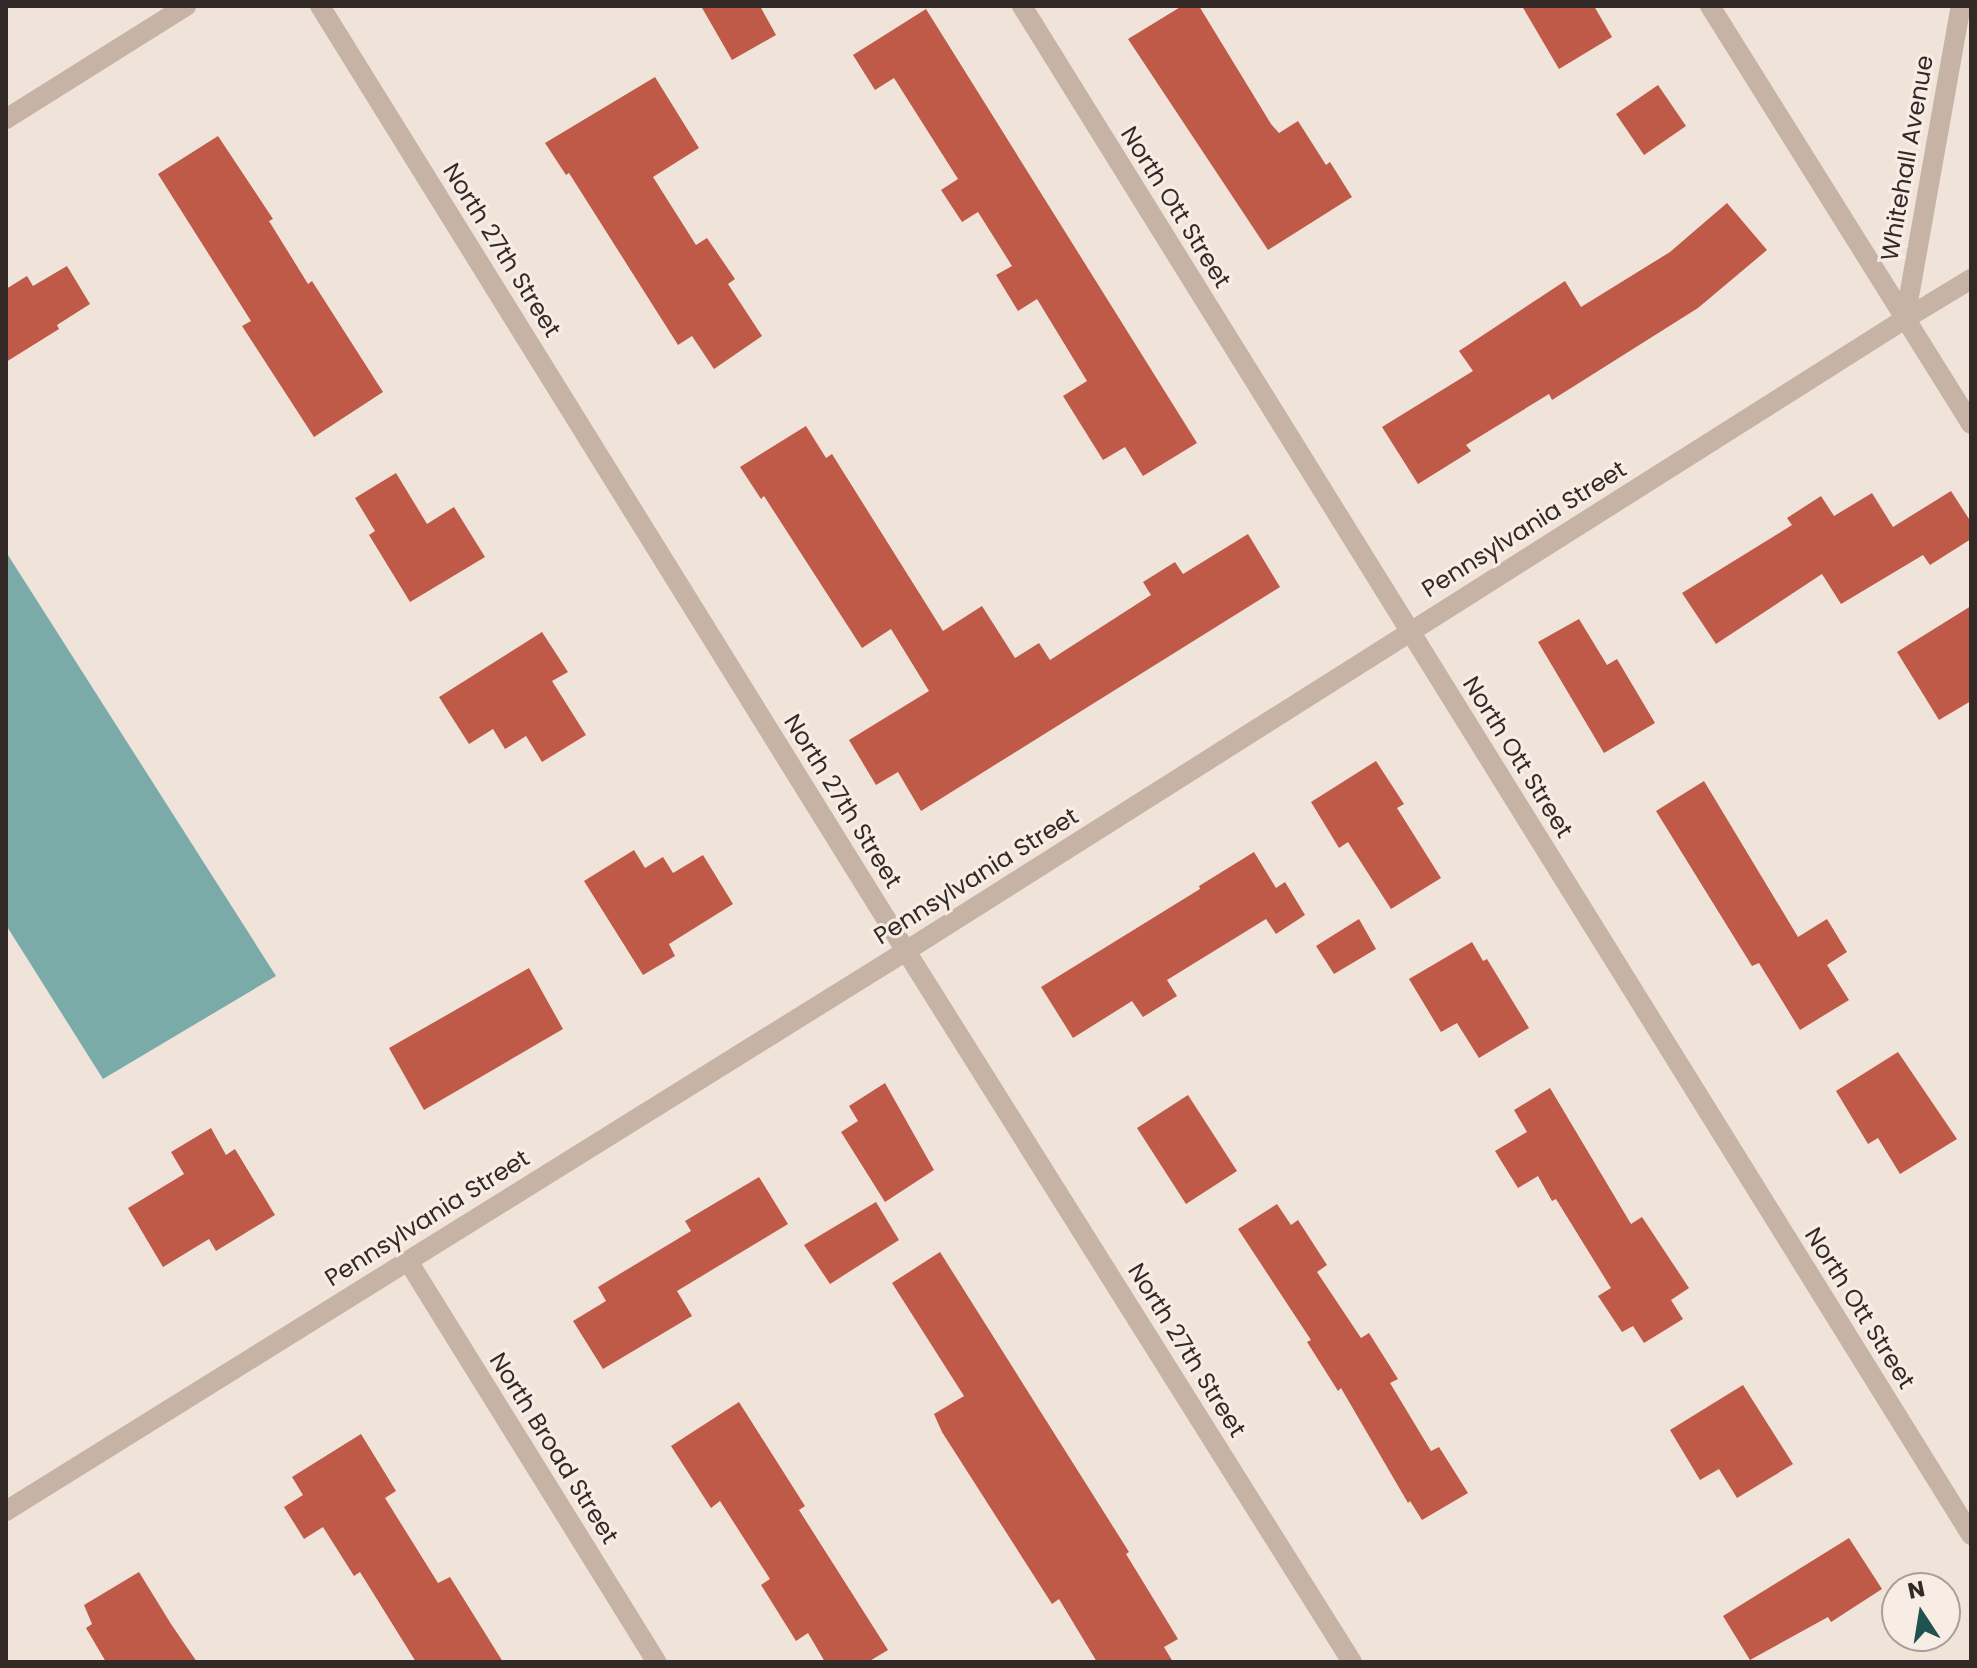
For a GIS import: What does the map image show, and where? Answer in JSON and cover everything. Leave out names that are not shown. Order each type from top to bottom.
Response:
[{"type":"street","points":[[6,119],[186,6]]},
{"type":"street","name":"North 27th Street","points":[[320,6],[906,951],[1352,1662]]},
{"type":"street","name":"North Ott Street","points":[[1022,6],[1971,1535]]},
{"type":"street","points":[[1710,6],[1971,424]]},
{"type":"street","name":"Whitehall Avenue","points":[[1905,319],[1961,6]]},
{"type":"street","name":"Pennsylvania Street","points":[[6,1511],[906,951],[1971,279]]},
{"type":"street","name":"North Broad Street","points":[[408,1261],[657,1662]]},
{"type":"water","points":[[6,552],[276,976],[103,1079],[6,925]]},
{"type":"building","points":[[701,6],[760,6],[776,35],[732,60]]},
{"type":"building","points":[[1182,6],[1199,6],[1271,124],[1279,133],[1298,121],[1326,165],[1330,162],[1352,197],[1268,250],[1128,39]]},
{"type":"building","points":[[1522,6],[1594,6],[1612,37],[1559,69]]},
{"type":"building","points":[[926,9],[1197,443],[1143,476],[1125,447],[1103,460],[1063,396],[1087,381],[1037,299],[1018,311],[996,275],[1012,266],[978,212],[962,222],[941,190],[958,179],[894,78],[875,90],[853,55]]},
{"type":"building","points":[[655,77],[699,148],[653,177],[696,245],[707,238],[735,279],[728,284],[762,336],[714,369],[692,336],[678,345],[569,173],[566,175],[545,143]]},
{"type":"building","points":[[1658,85],[1686,126],[1644,155],[1616,114]]},
{"type":"building","points":[[218,136],[273,219],[269,221],[308,284],[312,281],[383,392],[314,437],[242,326],[251,321],[158,174]]},
{"type":"building","points":[[1727,203],[1767,250],[1698,308],[1552,400],[1549,394],[1466,445],[1471,451],[1418,484],[1382,427],[1473,371],[1459,351],[1565,281],[1581,307],[1670,252]]},
{"type":"building","points":[[67,266],[90,304],[57,325],[59,329],[6,362],[6,289],[27,276],[33,286]]},
{"type":"building","points":[[806,426],[826,458],[832,454],[943,631],[982,606],[1015,658],[1039,643],[1050,660],[1151,595],[1143,582],[1175,562],[1183,574],[1248,534],[1280,587],[921,811],[898,772],[876,785],[849,740],[929,691],[891,629],[862,648],[764,496],[761,499],[740,467]]},
{"type":"building","points":[[396,473],[427,524],[454,507],[485,557],[410,602],[369,535],[375,531],[355,498]]},
{"type":"building","points":[[1951,491],[1971,522],[1971,539],[1930,565],[1923,555],[1841,604],[1822,574],[1716,644],[1682,593],[1792,525],[1787,518],[1821,496],[1834,516],[1872,493],[1893,527]]},
{"type":"building","points":[[1971,606],[1971,701],[1939,720],[1897,652]]},
{"type":"building","points":[[1579,619],[1607,665],[1617,659],[1655,723],[1604,753],[1538,642]]},
{"type":"building","points":[[542,632],[568,672],[552,681],[586,735],[542,762],[526,736],[505,749],[493,729],[469,744],[439,697]]},
{"type":"building","points":[[1376,761],[1404,804],[1397,808],[1441,878],[1391,909],[1348,842],[1339,848],[1311,802]]},
{"type":"building","points":[[1704,781],[1798,937],[1827,919],[1847,952],[1827,965],[1849,1000],[1800,1030],[1759,963],[1752,966],[1656,811]]},
{"type":"building","points":[[634,850],[645,868],[663,857],[673,873],[703,855],[733,904],[669,944],[675,956],[643,975],[584,881]]},
{"type":"building","points":[[1254,852],[1276,888],[1285,882],[1305,915],[1276,934],[1266,919],[1167,980],[1177,996],[1143,1017],[1132,1001],[1073,1038],[1041,987]]},
{"type":"building","points":[[1359,919],[1376,949],[1334,974],[1316,946]]},
{"type":"building","points":[[1472,942],[1483,961],[1487,959],[1529,1028],[1479,1058],[1457,1023],[1441,1032],[1409,979]]},
{"type":"building","points":[[529,968],[563,1029],[424,1110],[389,1048]]},
{"type":"building","points":[[1898,1052],[1957,1139],[1900,1174],[1878,1138],[1868,1144],[1836,1091]]},
{"type":"building","points":[[885,1083],[934,1170],[885,1202],[841,1132],[858,1121],[849,1106]]},
{"type":"building","points":[[1550,1088],[1631,1224],[1642,1217],[1689,1288],[1671,1300],[1683,1319],[1644,1343],[1633,1326],[1622,1332],[1598,1296],[1611,1288],[1556,1199],[1552,1201],[1538,1176],[1518,1188],[1495,1151],[1527,1132],[1514,1110]]},
{"type":"building","points":[[1188,1095],[1237,1171],[1186,1204],[1137,1128]]},
{"type":"building","points":[[211,1128],[226,1155],[235,1149],[275,1215],[216,1251],[209,1239],[163,1267],[128,1208],[184,1174],[171,1152]]},
{"type":"building","points":[[759,1177],[788,1224],[677,1291],[692,1316],[603,1369],[573,1321],[606,1301],[598,1287],[691,1231],[685,1221]]},
{"type":"building","points":[[876,1202],[899,1240],[830,1284],[804,1245]]},
{"type":"building","points":[[1277,1204],[1291,1225],[1298,1220],[1327,1265],[1317,1272],[1361,1338],[1369,1333],[1398,1379],[1390,1383],[1431,1451],[1439,1447],[1468,1493],[1422,1520],[1410,1501],[1408,1503],[1341,1388],[1338,1391],[1307,1342],[1311,1340],[1238,1229]]},
{"type":"building","points":[[940,1252],[1129,1552],[1126,1554],[1178,1639],[1164,1647],[1173,1662],[1097,1662],[1059,1599],[1052,1604],[942,1432],[934,1414],[964,1396],[892,1283]]},
{"type":"building","points":[[1743,1385],[1793,1464],[1737,1498],[1719,1469],[1700,1480],[1670,1430]]},
{"type":"building","points":[[739,1402],[805,1506],[799,1510],[888,1650],[868,1662],[825,1662],[808,1633],[796,1641],[761,1585],[770,1579],[720,1501],[711,1508],[671,1446]]},
{"type":"building","points":[[361,1434],[396,1491],[385,1498],[438,1583],[450,1577],[503,1662],[416,1662],[360,1572],[354,1576],[323,1527],[304,1539],[284,1507],[303,1495],[292,1477]]},
{"type":"building","points":[[1849,1538],[1881,1587],[1831,1622],[1828,1617],[1750,1660],[1723,1616]]},
{"type":"building","points":[[139,1572],[197,1662],[106,1662],[86,1628],[92,1624],[84,1605]]}]
